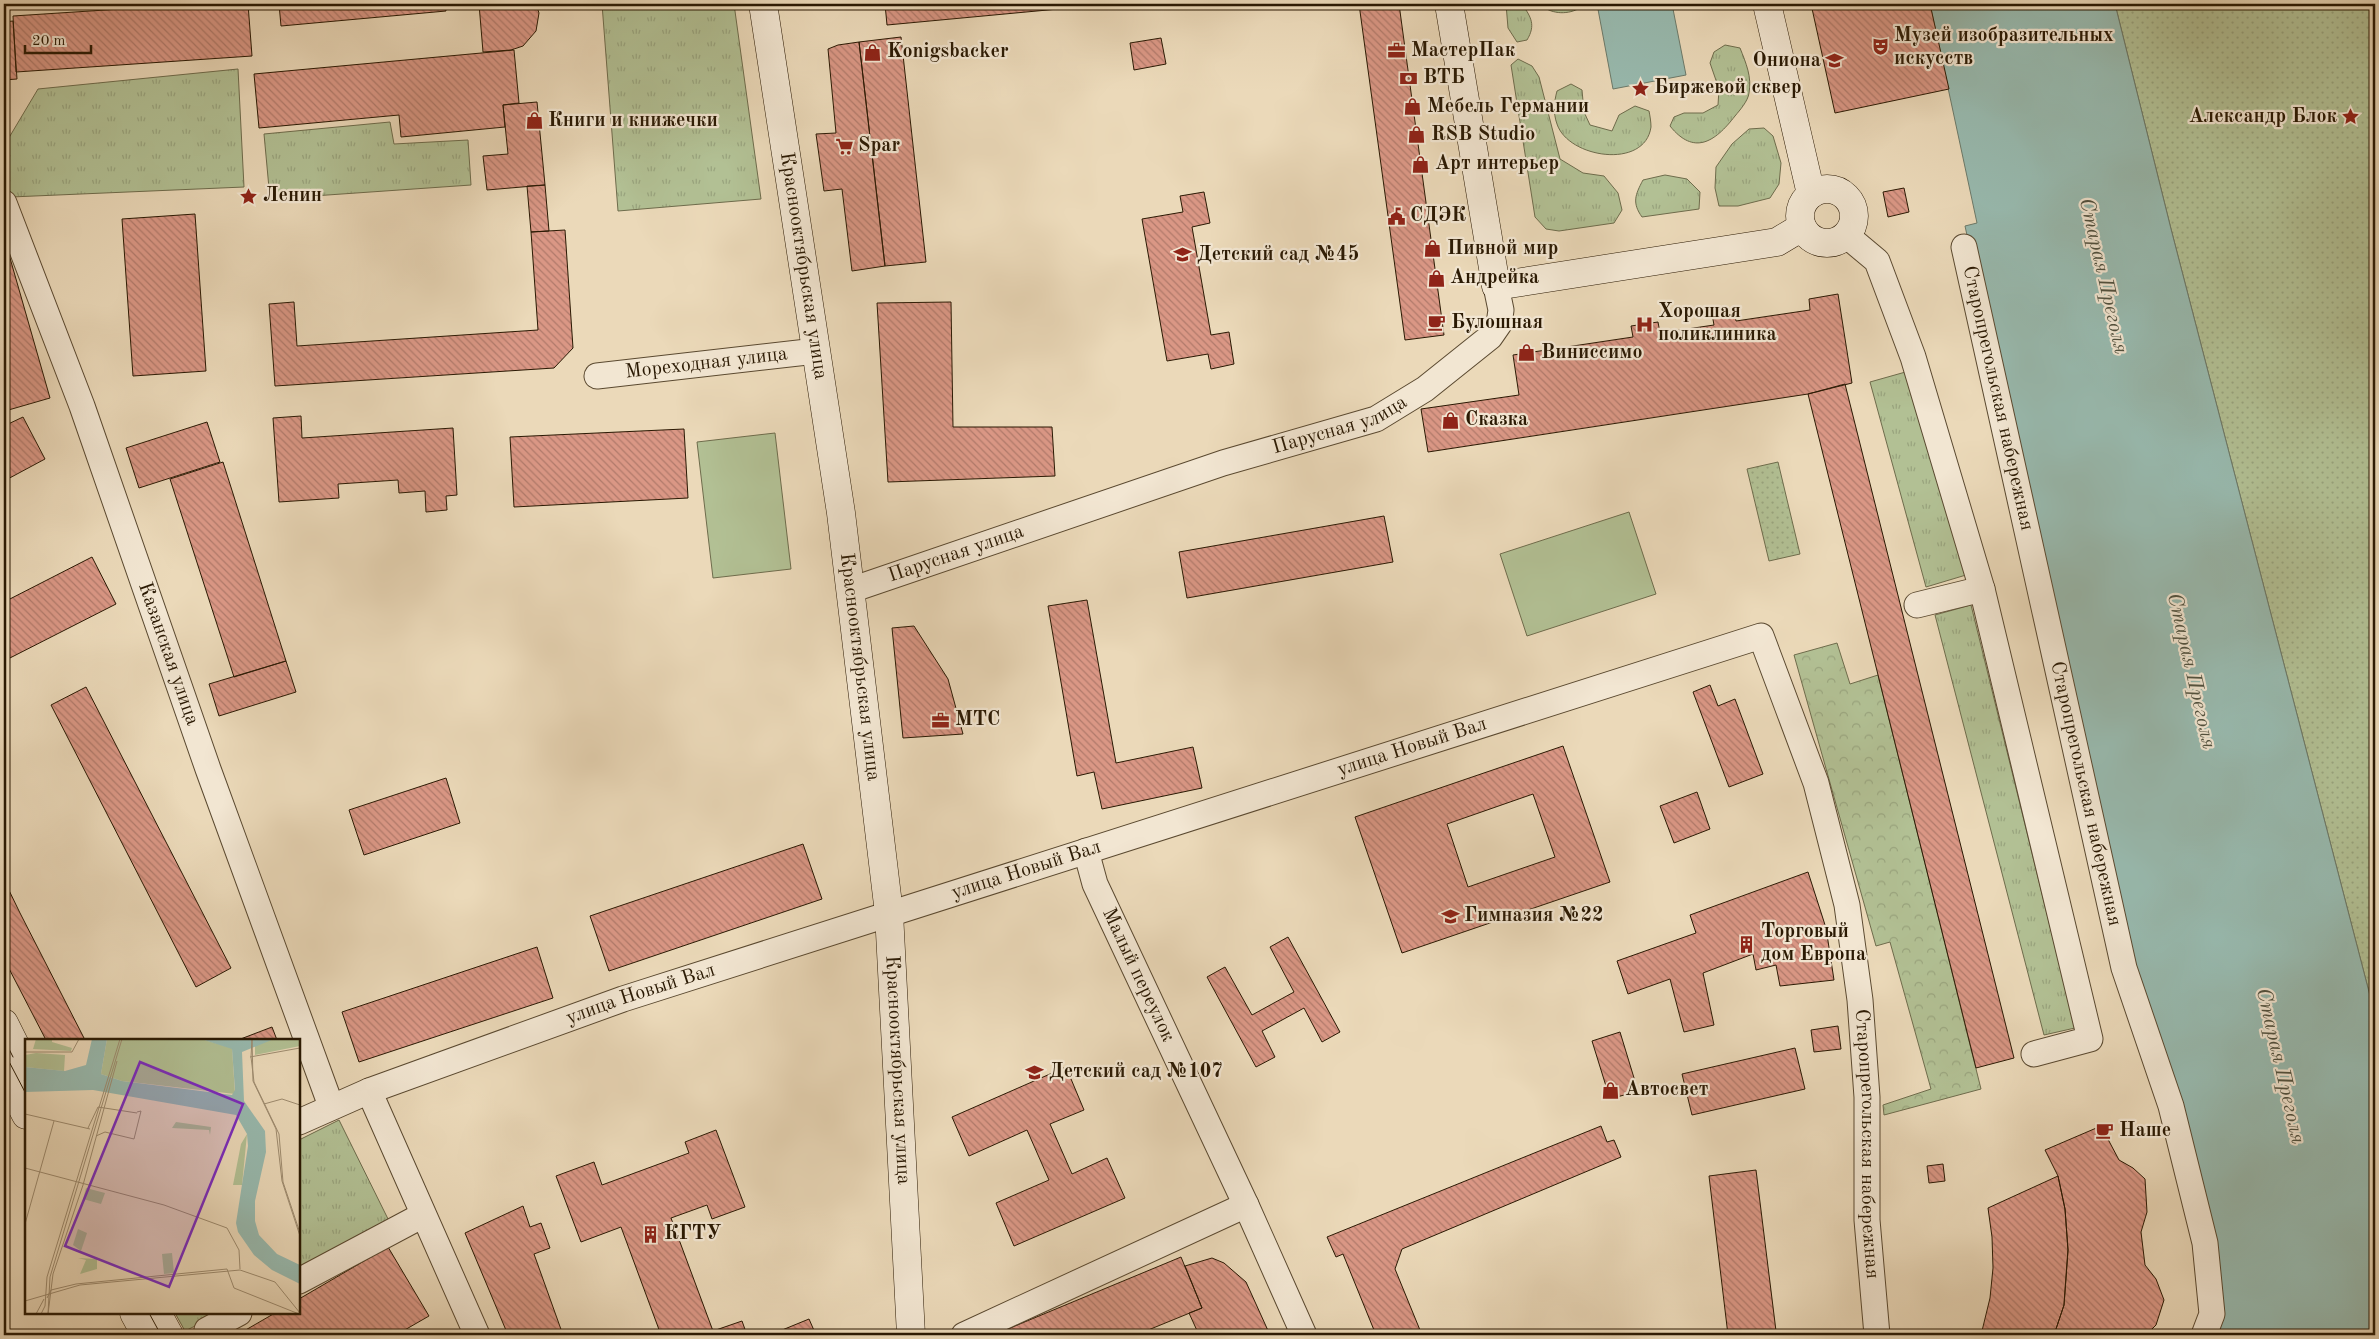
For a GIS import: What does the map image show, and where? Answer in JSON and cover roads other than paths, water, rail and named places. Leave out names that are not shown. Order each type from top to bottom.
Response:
[{"type":"street","name":"Краснооктябрьская улица","points":[[763,4],[851,590],[889,913],[911,1335]]},
{"type":"street","name":"Парусная улица","points":[[851,590],[1223,463],[1376,419],[1425,389],[1490,337],[1498,324],[1501,310],[1450,4]]},
{"type":"street","points":[[1767,4],[1811,194]]},
{"type":"street","points":[[1828,188],[1837,190],[1851,202],[1854,219],[1846,235],[1831,243],[1823,243],[1814,240],[1802,227],[1800,209],[1811,194],[1828,188]]},
{"type":"street","name":"Казанская улица","points":[[4,203],[82,406],[208,769],[331,1106]]},
{"type":"street","points":[[1496,286],[1777,242],[1802,227]]},
{"type":"street","points":[[1846,235],[1877,261],[1913,357],[1982,589],[2090,1039],[2034,1054]]},
{"type":"street","name":"Старопрегольская набережная","points":[[1964,247],[2124,968],[2171,1106],[2205,1242],[2212,1314],[2204,1335]]},
{"type":"street","name":"Мореходная улица","points":[[597,376],[816,351]]},
{"type":"street","points":[[1918,605],[1982,589]]},
{"type":"street","name":"улица Новый Вал","points":[[300,1122],[369,1090],[623,999],[1761,636]]},
{"type":"street","name":"Старопрегольская набережная","points":[[1761,636],[1816,783],[1847,905],[1860,1000],[1867,1097],[1867,1220],[1877,1335]]},
{"type":"street","name":"Малый переулок","points":[[1086,852],[1095,884],[1246,1205],[1304,1335]]},
{"type":"street","points":[[4,1023],[14,1079],[25,1112]]},
{"type":"street","points":[[369,1090],[477,1335]]},
{"type":"street","points":[[964,1335],[1246,1205]]},
{"type":"street","points":[[300,1280],[423,1215]]},
{"type":"street","points":[[135,1314],[146,1335]]},
{"type":"street","points":[[158,1314],[169,1335]]},
{"type":"street","points":[[207,1330],[237,1314]]},
{"type":"water","points":[[1597,4],[1672,4],[1686,75],[1613,89]]},
{"type":"water","name":"Старая Преголя","points":[[1930,4],[2115,4],[2171,229],[2375,1015],[2375,1335],[2213,1335],[2220,1318],[2110,894],[1965,226],[1977,223]]},
{"type":"tram line","points":[[4,1039],[13,1057]]},
{"type":"tram line","points":[[4,1052],[25,1092]]},
{"type":"tram line","points":[[150,1314],[161,1335]]},
{"type":"place","name":"Музей изобразительных искусств","points":[[1880,47]]},
{"type":"place","name":"МастерПак","points":[[1397,51]]},
{"type":"place","name":"Konigsbacker","points":[[873,52]]},
{"type":"place","name":"Ониона","points":[[1835,61]]},
{"type":"place","name":"ВТБ","points":[[1409,78]]},
{"type":"place","name":"Биржевой сквер","points":[[1640,88]]},
{"type":"place","name":"Мебель Германии","points":[[1413,107]]},
{"type":"place","name":"Александр Блок","points":[[2351,117]]},
{"type":"place","name":"Книги и книжечки","points":[[534,121]]},
{"type":"place","name":"RSB Studio","points":[[1417,135]]},
{"type":"place","name":"Spar","points":[[844,146]]},
{"type":"place","name":"Арт интерьер","points":[[1421,164]]},
{"type":"place","name":"Ленин","points":[[249,196]]},
{"type":"place","name":"СДЭК","points":[[1396,216]]},
{"type":"place","name":"Пивной мир","points":[[1433,249]]},
{"type":"place","name":"Детский сад №45","points":[[1183,255]]},
{"type":"place","name":"Андрейка","points":[[1436,278]]},
{"type":"place","name":"Булошная","points":[[1437,323]]},
{"type":"place","name":"Хорошая поликлиника","points":[[1644,324]]},
{"type":"place","name":"Виниссимо","points":[[1527,353]]},
{"type":"place","name":"Сказка","points":[[1451,420]]},
{"type":"place","name":"МТС","points":[[941,720]]},
{"type":"place","name":"Гимназия №22","points":[[1450,916]]},
{"type":"place","name":"Торговый дом Европа","points":[[1747,944]]},
{"type":"place","name":"Детский сад №107","points":[[1035,1072]]},
{"type":"place","name":"Автосвет","points":[[1611,1090]]},
{"type":"place","name":"Наше","points":[[2105,1131]]},
{"type":"place","name":"КГТУ","points":[[650,1234]]}]
